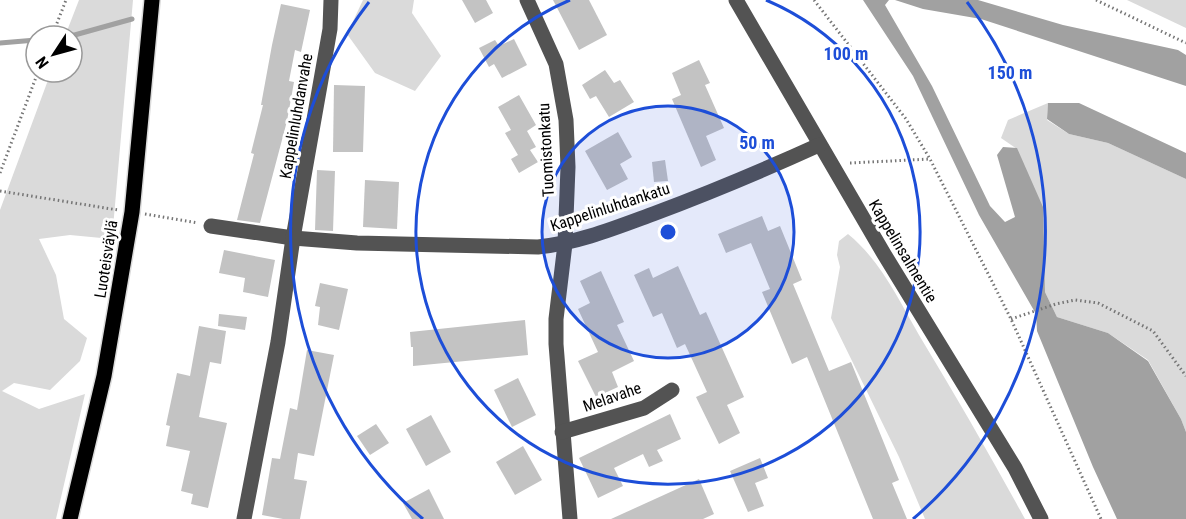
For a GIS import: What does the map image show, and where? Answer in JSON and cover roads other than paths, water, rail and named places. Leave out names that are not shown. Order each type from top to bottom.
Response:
[{"type":"main road","name":"Luoteisväylä","points":[[70,519],[104,376],[132,212],[152,0]]},
{"type":"street","name":"Kappelinluhdanvahe","points":[[292,238],[330,29],[331,0]]},
{"type":"street","name":"Tuomistonkatu","points":[[527,0],[556,64],[566,120],[568,167],[565,244],[555,319],[570,519]]},
{"type":"street","name":"Kappelinsalmentie","points":[[736,0],[830,164],[1015,468],[1041,519]]},
{"type":"street","name":"Kappelinluhdankatu","points":[[212,226],[292,238],[357,243],[515,247],[565,244],[690,200],[819,145]]},
{"type":"street","points":[[244,519],[278,342],[292,238]]},
{"type":"street","name":"Melavahe","points":[[562,432],[644,408],[672,390]]},
{"type":"waterway","points":[[84,32],[132,19]]},
{"type":"waterway","points":[[0,43],[24,41]]}]
